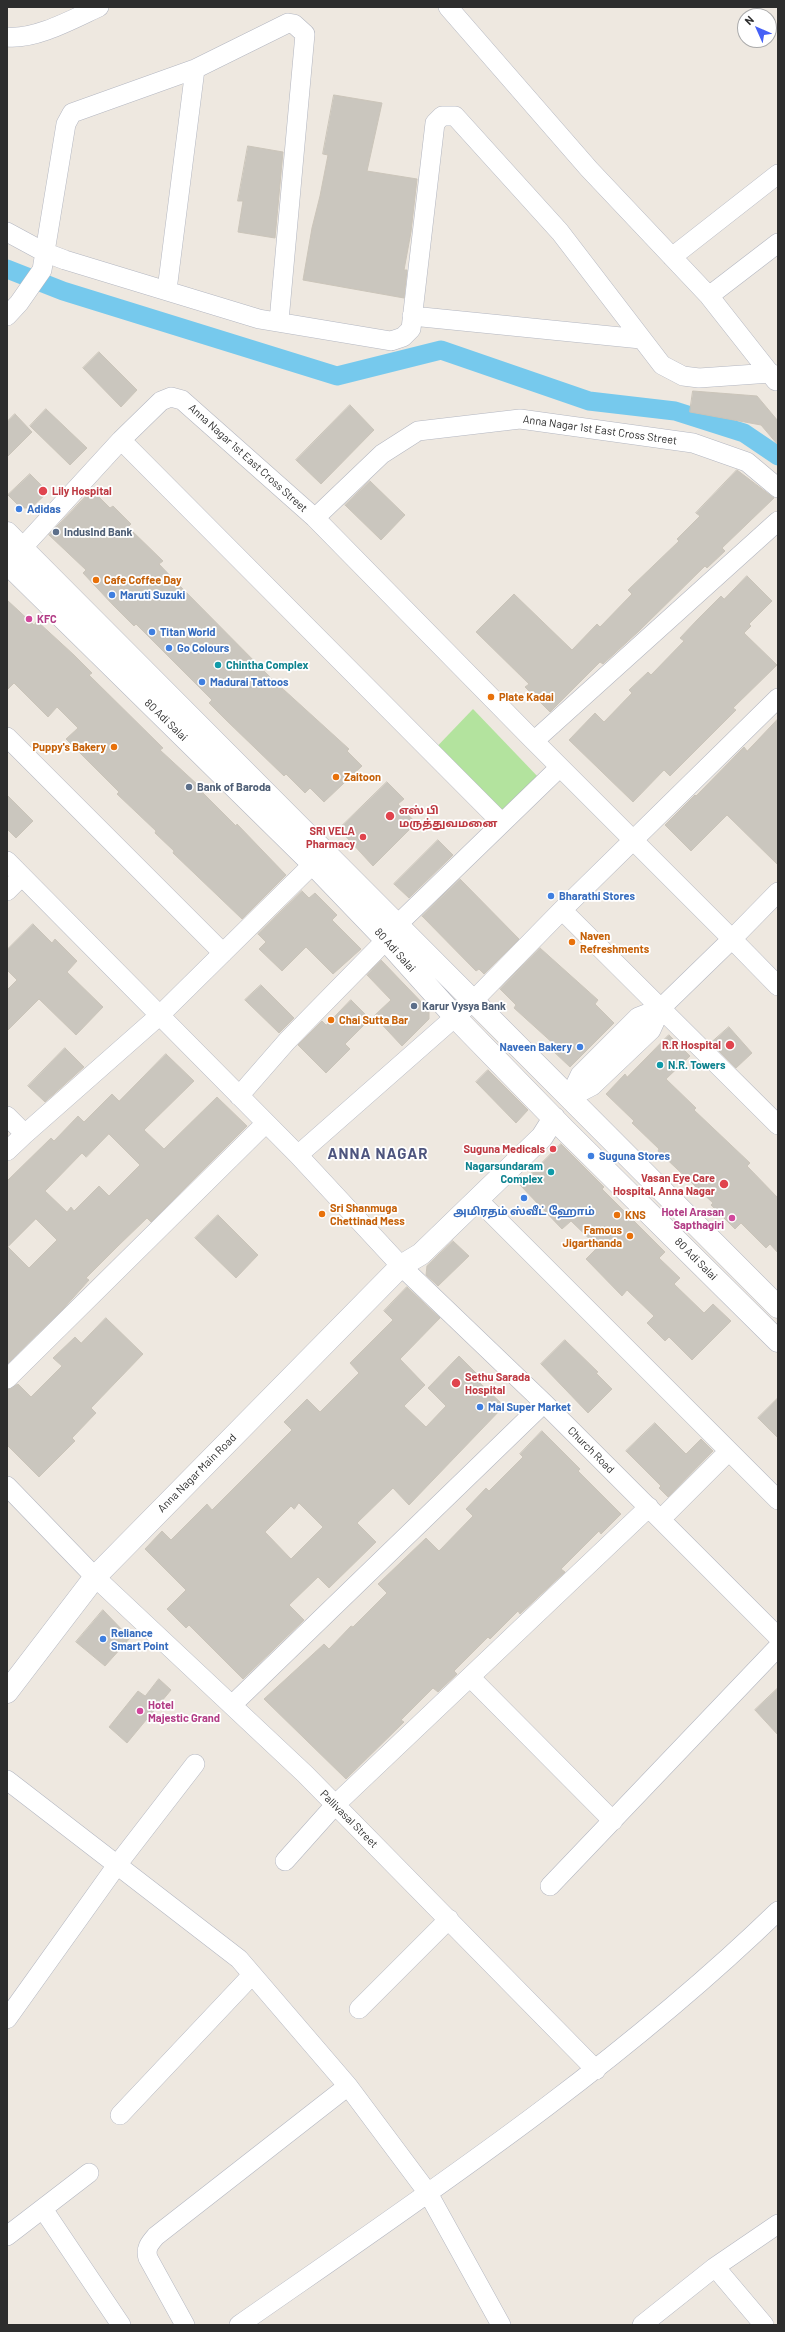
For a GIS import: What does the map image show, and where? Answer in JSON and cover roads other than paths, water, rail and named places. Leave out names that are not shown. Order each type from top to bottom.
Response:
[{"type":"main road","name":"80 Adi Salai","points":[[14,540],[392,932],[455,1018],[778,1341]]},
{"type":"main road","name":"80 Adi Salai","points":[[7,564],[313,864],[472,1002],[778,1307]]},
{"type":"main road","name":"Anna Nagar Main Road","points":[[7,1692],[95,1576],[402,1266],[421,1254],[542,1137],[554,1118]]},
{"type":"main road","name":"Anna Nagar Main Road","points":[[402,1266],[412,1244],[532,1126],[554,1118]]},
{"type":"street","points":[[7,37],[20,38],[63,23],[99,7]]},
{"type":"street","points":[[448,7],[589,169],[709,296],[776,375]]},
{"type":"street","points":[[13,310],[43,261],[66,124],[72,113],[195,69],[288,23],[294,24],[304,34],[279,322]]},
{"type":"street","points":[[167,290],[195,69]]},
{"type":"street","points":[[7,232],[43,261],[167,290],[259,319],[391,341],[402,337],[410,329],[435,123],[442,116],[455,116],[560,232],[662,365],[683,376],[698,378],[776,375]]},
{"type":"street","points":[[672,257],[778,174]]},
{"type":"street","points":[[709,296],[778,243]]},
{"type":"street","points":[[412,316],[641,339]]},
{"type":"street","name":"Anna Nagar 1st East Cross Street","points":[[7,564],[14,540],[161,401],[171,397],[182,400],[315,518],[382,454],[418,431],[520,419],[693,443],[747,462],[778,488]]},
{"type":"street","points":[[121,440],[502,823]]},
{"type":"street","points":[[315,518],[633,842],[778,986]]},
{"type":"street","points":[[534,741],[778,521]]},
{"type":"street","points":[[298,1155],[472,1002],[562,910],[633,842],[778,698]]},
{"type":"street","points":[[7,737],[222,954]]},
{"type":"street","points":[[239,1096],[287,1041],[392,932],[560,767]]},
{"type":"street","name":"Church Road","points":[[7,861],[298,1155],[402,1266],[544,1402],[778,1636]]},
{"type":"street","points":[[7,1151],[160,1015],[313,864]]},
{"type":"street","points":[[7,891],[22,876]]},
{"type":"street","points":[[554,1118],[570,1098],[592,1086],[650,1030],[660,1008],[732,939],[778,892]]},
{"type":"street","points":[[562,910],[778,1125]]},
{"type":"street","points":[[7,1116],[25,1134]]},
{"type":"street","points":[[7,1379],[266,1124]]},
{"type":"street","points":[[477,1199],[778,1500]]},
{"type":"street","points":[[232,1705],[544,1402]]},
{"type":"street","points":[[285,1861],[335,1805],[470,1677],[655,1513],[729,1451]]},
{"type":"street","name":"Pallivasal Street","points":[[7,1486],[95,1576],[232,1705],[335,1805],[449,1919],[596,2070]]},
{"type":"street","points":[[550,1886],[614,1821],[778,1648]]},
{"type":"street","points":[[470,1677],[614,1821]]},
{"type":"street","points":[[7,2019],[117,1865],[195,1764]]},
{"type":"street","points":[[7,1780],[239,1959],[348,2086],[428,2193],[497,2323]]},
{"type":"street","points":[[239,2325],[428,2193],[596,2070],[738,1950],[778,1911]]},
{"type":"street","points":[[359,2009],[449,1919]]},
{"type":"street","points":[[120,2115],[252,1975]]},
{"type":"street","points":[[184,2325],[148,2258],[146,2251],[149,2245],[156,2236],[348,2086]]},
{"type":"street","points":[[7,2236],[89,2173]]},
{"type":"street","points":[[43,2209],[121,2325]]},
{"type":"street","points":[[642,2325],[715,2267],[778,2224]]},
{"type":"street","points":[[715,2267],[764,2325]]},
{"type":"street","points":[[772,2325],[778,2323]]},
{"type":"waterway","points":[[7,269],[63,291],[337,376],[441,350],[589,401],[675,411],[744,433],[778,456]]},
{"type":"place","name":"Lily Hospital","points":[[43,491]]},
{"type":"place","name":"Adidas","points":[[19,509]]},
{"type":"place","name":"IndusInd Bank","points":[[56,532]]},
{"type":"place","name":"Cafe Coffee Day","points":[[96,580]]},
{"type":"place","name":"Maruti Suzuki","points":[[112,595]]},
{"type":"place","name":"KFC","points":[[29,619]]},
{"type":"place","name":"Titan World","points":[[152,632]]},
{"type":"place","name":"Go Colours","points":[[169,648]]},
{"type":"place","name":"Chintha Complex","points":[[218,665]]},
{"type":"place","name":"Madurai Tattoos","points":[[202,682]]},
{"type":"place","name":"Plate Kadai","points":[[491,697]]},
{"type":"place","name":"Puppy's Bakery","points":[[114,747]]},
{"type":"place","name":"Zaitoon","points":[[336,777]]},
{"type":"place","name":"Bank of Baroda","points":[[189,787]]},
{"type":"place","name":"எஸ் பி மருத்துவமனை","points":[[390,816]]},
{"type":"place","name":"SRI VELA Pharmacy","points":[[363,837]]},
{"type":"place","name":"Bharathi Stores","points":[[551,896]]},
{"type":"place","name":"Naven Refreshments","points":[[572,942]]},
{"type":"place","name":"Karur Vysya Bank","points":[[414,1006]]},
{"type":"place","name":"Chai Sutta Bar","points":[[331,1020]]},
{"type":"place","name":"R.R Hospital","points":[[730,1045]]},
{"type":"place","name":"Naveen Bakery","points":[[580,1047]]},
{"type":"place","name":"N.R. Towers","points":[[660,1065]]},
{"type":"place","name":"Suguna Medicals","points":[[553,1149]]},
{"type":"place","name":"Suguna Stores","points":[[591,1156]]},
{"type":"place","name":"Nagarsundaram Complex","points":[[551,1172]]},
{"type":"place","name":"Vasan Eye Care Hospital, Anna Nagar","points":[[724,1184]]},
{"type":"place","name":"அமிரதம் ஸ்வீட் ஹோம்","points":[[524,1198]]},
{"type":"place","name":"Sri Shanmuga Chettinad Mess","points":[[322,1214]]},
{"type":"place","name":"KNS","points":[[617,1215]]},
{"type":"place","name":"Hotel Arasan Sapthagiri","points":[[732,1218]]},
{"type":"place","name":"Famous Jigarthanda","points":[[630,1236]]},
{"type":"place","name":"Sethu Sarada Hospital","points":[[456,1383]]},
{"type":"place","name":"Mal Super Market","points":[[480,1407]]},
{"type":"place","name":"Reliance Smart Point","points":[[103,1639]]},
{"type":"place","name":"Hotel Majestic Grand","points":[[140,1711]]},
{"type":"district","name":"ANNA NAGAR","points":[[378,1154]]}]
